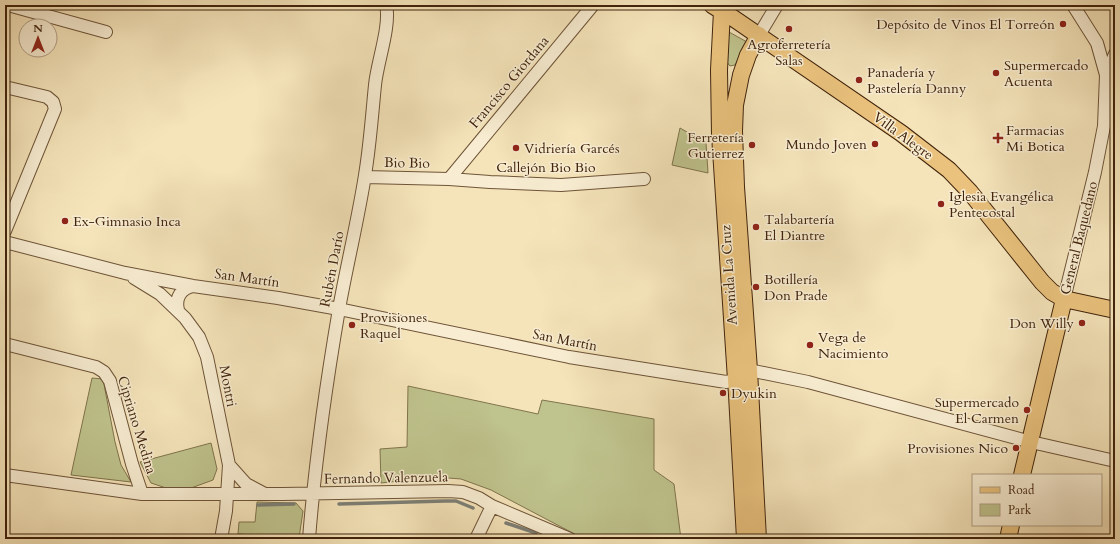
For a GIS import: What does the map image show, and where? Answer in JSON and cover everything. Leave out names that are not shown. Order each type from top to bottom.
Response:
[{"type":"main road","name":"Villa Alegre","points":[[717,8],[759,35],[901,133],[949,170],[970,192],[1042,282],[1052,292],[1064,299]]},
{"type":"main road","name":"Avenida La Cruz","points":[[717,8],[720,134],[745,539]]},
{"type":"main road","name":"Avenida La Cruz","points":[[758,539],[749,394],[749,370],[736,187],[734,131],[735,105],[741,74],[748,55],[759,35]]},
{"type":"main road","points":[[719,70],[741,74]]},
{"type":"main road","points":[[1064,299],[1115,310]]},
{"type":"main road","name":"General Baquedano","points":[[1022,474],[1064,299]]},
{"type":"main road","points":[[1008,539],[1011,526]]},
{"type":"street","points":[[8,5],[106,32]]},
{"type":"street","name":"Rubén Darío","points":[[309,539],[313,494],[339,309],[365,177],[375,84],[386,27],[386,5]]},
{"type":"street","name":"Francisco Giordana","points":[[449,178],[593,5]]},
{"type":"street","points":[[759,35],[777,5]]},
{"type":"street","name":"General Baquedano","points":[[1064,299],[1095,172],[1104,126],[1106,75],[1097,43],[1073,5]]},
{"type":"street","points":[[1106,75],[1115,54]]},
{"type":"street","points":[[5,87],[47,98],[53,102],[55,109],[5,231]]},
{"type":"street","name":"Bio Bio","points":[[365,177],[449,178]]},
{"type":"street","name":"Callejón Bio Bio","points":[[449,178],[490,182],[561,185],[644,179]]},
{"type":"street","name":"San Martín","points":[[5,242],[125,273],[193,286],[278,298],[339,309],[569,357],[726,382],[736,380]]},
{"type":"street","name":"Montri","points":[[125,273],[160,294],[178,310],[192,327],[207,357],[229,465],[228,494],[221,539]]},
{"type":"street","points":[[178,310],[176,305],[179,295],[185,289],[193,286]]},
{"type":"street","name":"Cipriano Medina","points":[[5,344],[96,367],[104,372],[110,381],[132,464],[142,494]]},
{"type":"street","points":[[736,380],[749,370],[808,382],[1031,442],[1115,461]]},
{"type":"street","name":"Fernando Valenzuela","points":[[229,465],[246,484],[265,494]]},
{"type":"street","name":"Fernando Valenzuela","points":[[5,475],[142,494],[313,494],[448,491],[468,494],[479,498],[492,506],[570,539]]},
{"type":"street","points":[[476,539],[492,506]]},
{"type":"green space","points":[[729,32],[747,42],[735,65],[730,66],[726,61]]},
{"type":"green space","points":[[680,128],[706,143],[708,173],[672,165]]},
{"type":"green space","points":[[92,378],[103,379],[121,465],[131,482],[71,475]]},
{"type":"green space","points":[[408,386],[538,414],[542,400],[654,419],[654,470],[674,484],[681,539],[584,539],[491,490],[461,479],[436,477],[381,483],[380,449],[407,447]]},
{"type":"green space","points":[[211,443],[217,469],[213,480],[191,488],[166,488],[151,483],[140,462]]},
{"type":"green space","points":[[257,502],[296,503],[303,511],[299,538],[238,534],[239,522],[255,522]]},
{"type":"waterway","points":[[339,504],[456,501],[473,508]]},
{"type":"waterway","points":[[258,505],[294,504]]},
{"type":"waterway","points":[[506,523],[536,533]]},
{"type":"place","name":"Depósito de Vinos El Torreón","points":[[1063,24]]},
{"type":"place","name":"Agroferretería Salas","points":[[789,29]]},
{"type":"place","name":"Supermercado Acuenta","points":[[996,73]]},
{"type":"place","name":"Panadería y Pastelería Danny","points":[[859,80]]},
{"type":"place","name":"Farmacias Mi Botica","points":[[998,138]]},
{"type":"place","name":"Mundo Joven","points":[[875,144]]},
{"type":"place","name":"Ferretería Gutierrez","points":[[752,145]]},
{"type":"place","name":"Vidriería Garcés","points":[[516,148]]},
{"type":"place","name":"Iglesia Evangélica Pentecostal","points":[[941,204]]},
{"type":"place","name":"Ex-Gimnasio Inca","points":[[65,221]]},
{"type":"place","name":"Talabartería El Diantre","points":[[756,227]]},
{"type":"place","name":"Botillería Don Prade","points":[[756,287]]},
{"type":"place","name":"Don Willy","points":[[1082,323]]},
{"type":"place","name":"Provisiones Raquel","points":[[352,325]]},
{"type":"place","name":"Vega de Nacimiento","points":[[810,345]]},
{"type":"place","name":"Dyukin","points":[[723,393]]},
{"type":"place","name":"Supermercado El Carmen","points":[[1027,410]]},
{"type":"place","name":"Provisiones Nico","points":[[1016,448]]}]
